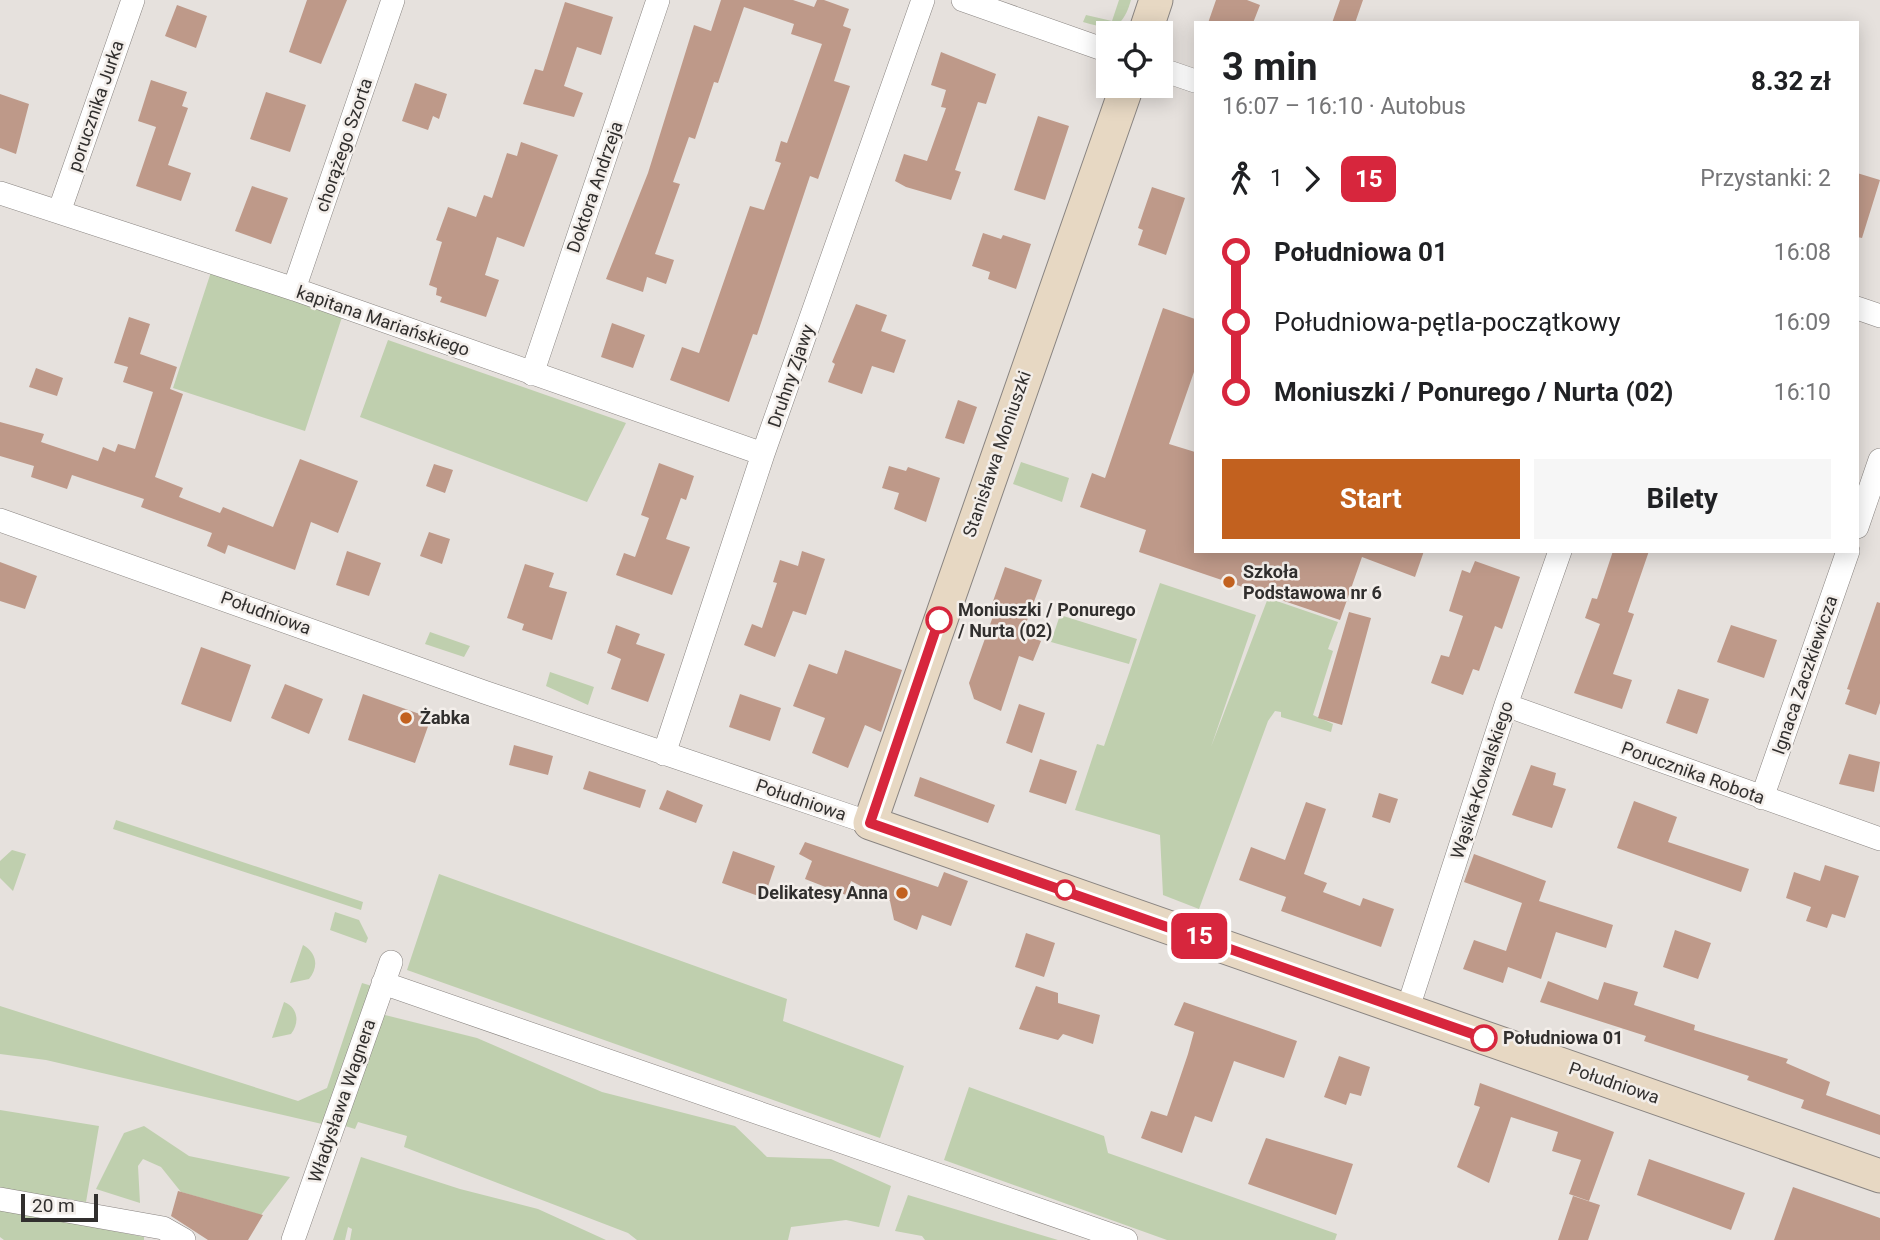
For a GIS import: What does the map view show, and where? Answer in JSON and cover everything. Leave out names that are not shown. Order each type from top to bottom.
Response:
[{"type":"street","name":"porucznika Jurka","points":[[59,212],[133,0]]},
{"type":"street","name":"chorążego Szorta","points":[[294,289],[393,0]]},
{"type":"street","name":"Doktora Andrzeja","points":[[533,374],[658,0]]},
{"type":"street","name":"Druhny Zjawy","points":[[664,754],[763,454],[923,0]]},
{"type":"street","points":[[963,0],[1096,47]]},
{"type":"street","points":[[1149,21],[1156,0]]},
{"type":"street","points":[[1173,73],[1194,81]]},
{"type":"street","name":"Stanisława Moniuszki","points":[[870,823],[1123,98]]},
{"type":"street","name":"kapitana Mariańskiego","points":[[0,193],[294,289],[763,454]]},
{"type":"street","points":[[1859,309],[1880,316]]},
{"type":"street","points":[[1859,521],[1880,460]]},
{"type":"street","name":"Południowa","points":[[0,520],[664,754],[870,823],[1880,1176]]},
{"type":"street","name":"Wąsika-Kowalskiego","points":[[1407,1011],[1506,705],[1559,553]]},
{"type":"street","name":"Ignaca Zaczkiewicza","points":[[1762,798],[1847,553]]},
{"type":"street","name":"Porucznika Robota","points":[[1506,705],[1880,839]]},
{"type":"street","name":"Władysława Wagnera","points":[[293,1240],[387,973],[1126,1240]]},
{"type":"street","points":[[327,1187],[329,1137]]},
{"type":"street","points":[[0,1199],[163,1228],[184,1240]]},
{"type":"green space","points":[[1119,0],[1131,0],[1124,18],[1121,21],[1112,21]]},
{"type":"green space","points":[[1086,15],[1112,21],[1096,21],[1096,25],[1083,22]]},
{"type":"green space","points":[[211,272],[342,317],[305,431],[173,388]]},
{"type":"green space","points":[[388,340],[626,423],[587,502],[360,417]]},
{"type":"green space","points":[[1021,462],[1069,478],[1062,502],[1013,484]]},
{"type":"green space","points":[[1160,583],[1256,615],[1211,747],[1268,598],[1338,622],[1328,649],[1333,651],[1313,715],[1333,724],[1331,732],[1281,717],[1281,712],[1275,711],[1268,721],[1199,909],[1163,895],[1160,835],[1075,810],[1097,744],[1104,746]]},
{"type":"green space","points":[[1060,615],[1137,639],[1129,664],[1051,642]]},
{"type":"green space","points":[[430,632],[470,646],[464,657],[425,644]]},
{"type":"green space","points":[[550,672],[594,687],[588,705],[546,686]]},
{"type":"green space","points":[[116,820],[363,902],[361,910],[113,829]]},
{"type":"green space","points":[[12,850],[26,854],[13,891],[0,878],[0,861]]},
{"type":"green space","points":[[439,874],[787,999],[783,1021],[904,1066],[880,1138],[407,970]]},
{"type":"green space","points":[[335,912],[359,920],[368,938],[366,943],[330,930]]},
{"type":"green space","points":[[303,945],[314,956],[314,970],[309,979],[290,983]]},
{"type":"green space","points":[[362,983],[372,986],[322,1124],[46,1060],[0,1054],[0,1006],[298,1101],[327,1088]]},
{"type":"green space","points":[[284,1002],[295,1011],[296,1025],[291,1034],[272,1038]]},
{"type":"green space","points":[[381,1014],[477,1038],[602,1092],[735,1126],[767,1157],[831,1159],[891,1186],[879,1227],[846,1220],[791,1227],[788,1240],[637,1240],[628,1233],[404,1147],[407,1136],[358,1122],[355,1129],[345,1126]]},
{"type":"green space","points":[[969,1087],[1104,1136],[1108,1153],[1337,1234],[1335,1240],[1167,1240],[944,1160]]},
{"type":"green space","points":[[0,1110],[99,1126],[86,1202],[0,1188]]},
{"type":"green space","points":[[144,1126],[189,1156],[290,1177],[261,1215],[181,1192],[161,1167],[143,1159],[138,1166],[140,1203],[96,1189],[124,1133]]},
{"type":"green space","points":[[361,1157],[460,1189],[538,1209],[606,1240],[350,1240],[352,1229],[348,1227],[345,1240],[333,1240]]},
{"type":"green space","points":[[908,1195],[1058,1240],[925,1240],[922,1236],[895,1231]]},
{"type":"green space","points":[[0,1209],[144,1237],[144,1240],[4,1240],[0,1237]]},
{"type":"building","points":[[307,0],[347,0],[321,64],[289,52]]},
{"type":"building","points":[[721,0],[793,0],[814,7],[817,0],[824,0],[849,9],[843,26],[851,29],[834,81],[850,86],[818,179],[810,176],[757,335],[753,334],[729,402],[670,380],[682,347],[699,353],[750,206],[764,210],[781,163],[775,161],[781,141],[787,143],[822,44],[791,34],[794,24],[744,7],[718,83],[714,82],[695,139],[689,137],[673,182],[680,184],[655,254],[674,260],[666,284],[647,277],[643,292],[606,279],[648,173],[694,25],[711,31]]},
{"type":"building","points":[[1216,0],[1247,0],[1260,5],[1254,21],[1209,21]]},
{"type":"building","points":[[1340,0],[1363,0],[1356,21],[1333,21]]},
{"type":"building","points":[[565,2],[613,17],[601,55],[577,47],[564,86],[583,93],[574,117],[523,104],[535,69],[543,71]]},
{"type":"building","points":[[177,5],[207,16],[196,48],[165,36]]},
{"type":"building","points":[[941,52],[996,74],[986,104],[978,102],[955,170],[961,172],[951,200],[906,187],[895,181],[904,154],[927,161],[946,108],[941,107],[946,90],[931,85]]},
{"type":"building","points":[[151,80],[187,92],[182,106],[188,108],[168,165],[191,173],[181,201],[136,186],[156,127],[138,121]]},
{"type":"building","points":[[415,83],[447,94],[439,119],[433,116],[428,130],[402,121]]},
{"type":"building","points":[[266,92],[306,105],[290,152],[250,139]]},
{"type":"building","points":[[0,94],[29,104],[16,154],[0,148]]},
{"type":"building","points":[[1038,116],[1069,126],[1045,200],[1014,190]]},
{"type":"building","points":[[521,142],[558,155],[524,247],[497,237],[485,275],[499,280],[486,317],[440,302],[442,297],[436,295],[437,288],[429,285],[442,242],[436,240],[448,207],[476,217],[484,195],[492,198],[507,153],[517,156]]},
{"type":"building","points":[[1859,174],[1880,180],[1862,238],[1859,237]]},
{"type":"building","points":[[252,186],[288,198],[271,244],[235,231]]},
{"type":"building","points":[[1152,187],[1185,198],[1166,255],[1138,245],[1143,230],[1138,228]]},
{"type":"building","points":[[983,233],[1001,239],[1003,235],[1031,244],[1016,289],[988,279],[990,272],[972,266]]},
{"type":"building","points":[[856,304],[887,315],[881,331],[906,340],[894,373],[872,366],[862,394],[828,382],[835,364],[832,362]]},
{"type":"building","points":[[1163,308],[1194,319],[1194,372],[1169,444],[1194,452],[1194,553],[1423,553],[1415,577],[1362,557],[1340,620],[1139,552],[1146,530],[1080,507],[1092,473],[1105,478]]},
{"type":"building","points":[[129,317],[150,324],[140,354],[177,367],[170,389],[183,394],[155,477],[183,488],[179,497],[220,513],[223,507],[273,527],[300,459],[358,481],[338,533],[311,522],[295,570],[228,545],[225,554],[207,546],[212,533],[141,507],[144,499],[72,475],[67,489],[31,477],[34,466],[0,456],[0,422],[44,434],[41,442],[98,461],[103,447],[115,452],[118,444],[135,449],[153,392],[123,382],[128,367],[114,363]]},
{"type":"building","points":[[612,323],[645,335],[633,368],[601,357]]},
{"type":"building","points":[[36,368],[63,378],[57,396],[29,387]]},
{"type":"building","points":[[958,400],[977,407],[964,444],[945,438]]},
{"type":"building","points":[[659,463],[694,476],[686,500],[681,498],[666,539],[690,547],[672,595],[616,575],[624,553],[635,557],[649,518],[641,515]]},
{"type":"building","points":[[434,464],[453,470],[445,493],[426,486]]},
{"type":"building","points":[[889,466],[906,471],[908,467],[940,478],[926,522],[894,509],[899,493],[882,488]]},
{"type":"building","points":[[429,532],[450,539],[442,564],[420,556]]},
{"type":"building","points":[[347,551],[381,563],[369,596],[336,585]]},
{"type":"building","points":[[802,551],[825,559],[806,615],[793,611],[775,657],[744,645],[752,624],[762,628],[777,583],[773,582],[780,560],[798,566]]},
{"type":"building","points":[[1612,553],[1648,553],[1628,612],[1634,614],[1613,674],[1632,680],[1622,709],[1574,693],[1600,624],[1585,618],[1592,598],[1597,599]]},
{"type":"building","points":[[1475,561],[1520,577],[1502,629],[1495,626],[1479,671],[1473,669],[1463,695],[1431,683],[1441,655],[1449,657],[1463,616],[1449,611],[1462,570],[1470,573]]},
{"type":"building","points":[[0,562],[37,576],[25,609],[0,601]]},
{"type":"building","points":[[525,564],[554,573],[549,587],[567,592],[552,640],[522,630],[524,624],[507,618]]},
{"type":"building","points":[[1005,567],[1042,580],[1022,634],[1041,641],[1033,661],[1019,656],[1001,711],[974,699],[969,683],[996,608],[991,607]]},
{"type":"building","points":[[1877,602],[1880,603],[1880,703],[1876,715],[1845,704],[1850,690],[1847,689]]},
{"type":"building","points":[[1349,612],[1371,618],[1342,725],[1318,718]]},
{"type":"building","points":[[616,625],[640,634],[636,644],[665,654],[648,702],[611,689],[621,659],[607,653]]},
{"type":"building","points":[[1731,625],[1777,640],[1764,678],[1717,662]]},
{"type":"building","points":[[201,647],[251,665],[231,722],[181,704]]},
{"type":"building","points":[[845,650],[902,670],[881,732],[865,725],[848,768],[812,753],[825,718],[793,706],[809,664],[837,674]]},
{"type":"building","points":[[285,684],[323,699],[309,734],[271,718]]},
{"type":"building","points":[[1678,689],[1709,699],[1697,734],[1666,723]]},
{"type":"building","points":[[363,694],[431,718],[415,763],[348,740]]},
{"type":"building","points":[[740,694],[781,708],[770,741],[729,727]]},
{"type":"building","points":[[1019,704],[1045,713],[1032,753],[1006,743]]},
{"type":"building","points":[[514,745],[553,756],[548,775],[509,765]]},
{"type":"building","points":[[1849,754],[1880,762],[1874,792],[1839,784]]},
{"type":"building","points":[[1040,759],[1077,771],[1066,804],[1029,792]]},
{"type":"building","points":[[1531,765],[1556,773],[1553,785],[1566,789],[1552,828],[1512,815]]},
{"type":"building","points":[[589,771],[646,790],[640,808],[583,789]]},
{"type":"building","points":[[920,777],[995,805],[988,823],[914,796]]},
{"type":"building","points":[[667,790],[703,805],[696,823],[659,809]]},
{"type":"building","points":[[1379,793],[1398,799],[1390,823],[1372,817]]},
{"type":"building","points":[[1634,801],[1677,817],[1668,842],[1749,869],[1741,892],[1617,848]]},
{"type":"building","points":[[1306,802],[1326,809],[1304,874],[1327,883],[1323,892],[1360,906],[1363,898],[1394,909],[1381,947],[1281,911],[1286,897],[1239,880],[1251,847],[1285,860]]},
{"type":"building","points":[[805,842],[938,887],[944,872],[968,881],[951,926],[922,915],[917,930],[894,920],[890,901],[851,881],[846,895],[805,879],[812,861],[799,854]]},
{"type":"building","points":[[733,851],[775,866],[764,898],[722,883]]},
{"type":"building","points":[[1474,854],[1546,881],[1539,901],[1613,925],[1606,948],[1556,932],[1541,979],[1508,967],[1503,983],[1463,969],[1474,940],[1506,951],[1522,903],[1464,882]]},
{"type":"building","points":[[1825,865],[1859,876],[1845,918],[1832,914],[1827,928],[1806,921],[1811,907],[1786,898],[1794,872],[1820,881]]},
{"type":"building","points":[[1675,930],[1711,943],[1698,979],[1663,967]]},
{"type":"building","points":[[1026,933],[1055,943],[1044,977],[1015,967]]},
{"type":"building","points":[[1548,981],[1598,1000],[1604,982],[1638,992],[1634,1005],[1695,1025],[1694,1030],[1788,1059],[1786,1063],[1830,1082],[1826,1095],[1880,1115],[1880,1135],[1801,1108],[1804,1100],[1747,1080],[1749,1076],[1644,1041],[1646,1036],[1540,1002]]},
{"type":"building","points":[[1036,986],[1058,993],[1058,1003],[1100,1015],[1093,1044],[1063,1034],[1058,1040],[1019,1029]]},
{"type":"building","points":[[1184,1002],[1297,1041],[1284,1078],[1234,1061],[1212,1122],[1195,1116],[1182,1153],[1141,1138],[1151,1111],[1167,1116],[1188,1054],[1194,1032],[1174,1025]]},
{"type":"building","points":[[1339,1056],[1370,1067],[1361,1096],[1350,1093],[1346,1105],[1324,1097]]},
{"type":"building","points":[[1480,1083],[1614,1132],[1589,1201],[1569,1194],[1581,1160],[1552,1151],[1558,1132],[1511,1117],[1489,1183],[1457,1167],[1480,1107],[1474,1105]]},
{"type":"building","points":[[1266,1138],[1353,1164],[1336,1215],[1248,1184]]},
{"type":"building","points":[[1649,1159],[1745,1193],[1731,1230],[1637,1195]]},
{"type":"building","points":[[1793,1187],[1880,1218],[1880,1240],[1774,1240]]},
{"type":"building","points":[[178,1191],[263,1215],[248,1240],[208,1240],[171,1216]]},
{"type":"building","points":[[1573,1196],[1600,1205],[1588,1240],[1558,1240]]},
{"type":"bus line","name":"15","points":[[939,620],[870,823],[1178,928],[1484,1038]]},
{"type":"place","name":"Szkoła Podstawowa nr 6","points":[[1229,582]]},
{"type":"place","name":"Moniuszki / Ponurego / Nurta (02)","points":[[939,620]]},
{"type":"place","name":"Żabka","points":[[406,718]]},
{"type":"place","name":"Delikatesy Anna","points":[[902,893]]},
{"type":"place","name":"Południowa 01","points":[[1484,1038]]}]
